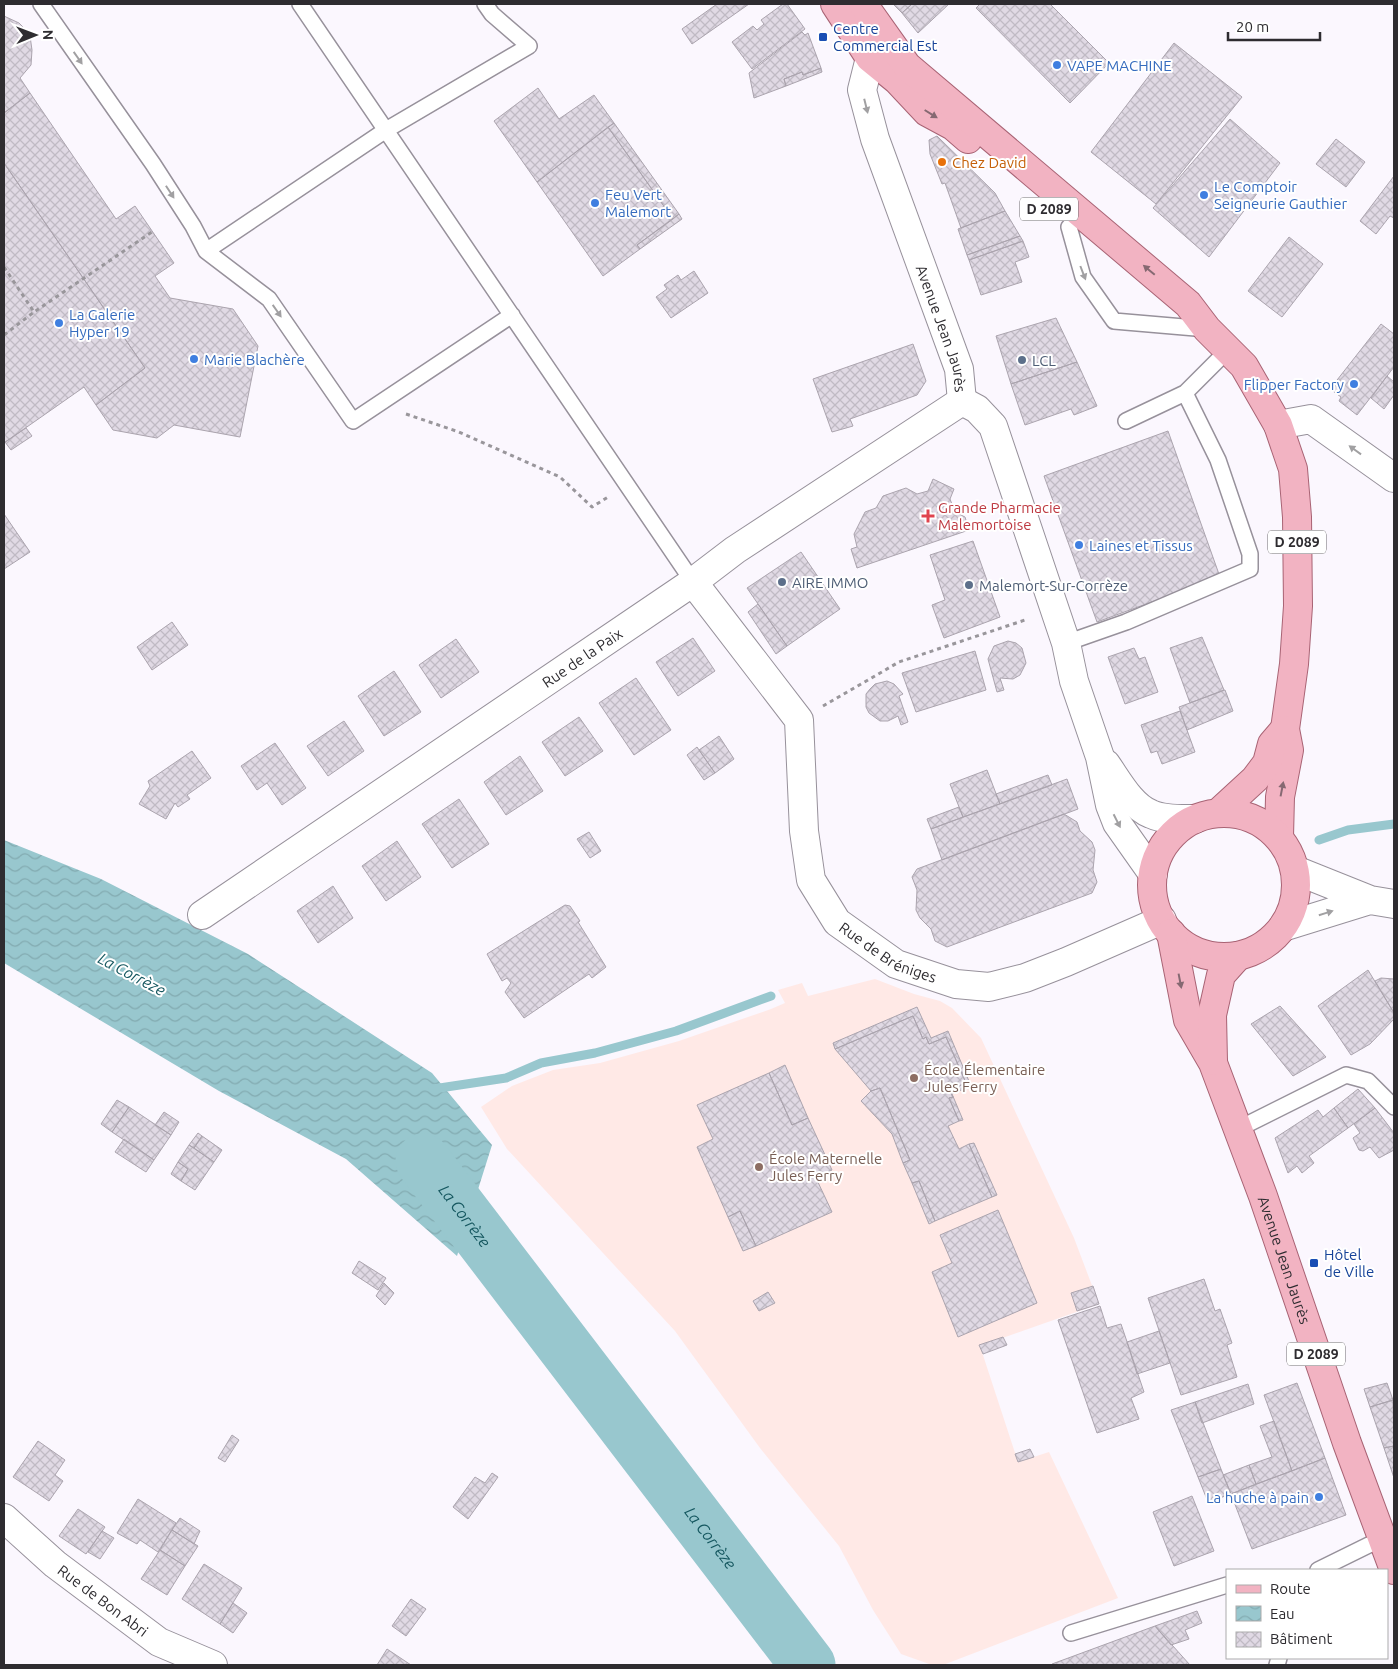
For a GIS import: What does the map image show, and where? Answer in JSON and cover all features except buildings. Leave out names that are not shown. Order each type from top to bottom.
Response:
[{"type":"main road","name":"D 2089","points":[[846,6],[870,58],[902,73],[1188,304],[1207,329],[1244,366],[1278,425],[1293,469],[1298,557],[1298,606],[1294,664],[1284,729],[1290,750],[1280,797],[1279,837]]},
{"type":"main road","name":"D 2089","points":[[846,6],[902,73],[927,112],[954,127],[1069,227],[1177,316],[1207,329]]},
{"type":"main road","name":"D 2089","points":[[1206,816],[1255,779],[1267,763],[1272,744],[1284,729]]},
{"type":"main road","points":[[1240,814],[1262,823],[1279,837],[1289,853],[1295,870],[1296,890],[1292,909],[1283,927],[1271,940],[1256,950],[1238,956],[1220,957],[1202,953],[1185,945],[1166,927],[1154,898],[1153,874],[1160,851],[1175,832],[1206,816],[1240,814]]},
{"type":"main road","name":"Avenue Jean Jaurès","points":[[1166,927],[1188,1020],[1213,1063],[1238,1128],[1390,1557]]},
{"type":"main road","name":"Avenue Jean Jaurès","points":[[1213,1063],[1212,1015],[1221,975],[1238,956]]},
{"type":"street","name":"Avenue Jean Jaurès","points":[[870,58],[862,90],[868,114],[875,139],[959,368],[962,401],[978,409],[993,426],[1066,643],[1074,681],[1100,757],[1110,805],[1117,823],[1153,874]]},
{"type":"street","name":"Rue de la Paix","points":[[202,915],[693,582],[735,550],[962,401]]},
{"type":"street","points":[[1278,425],[1311,419],[1394,478]]},
{"type":"street","points":[[693,582],[799,720]]},
{"type":"street","name":"Rue de Bréniges","points":[[799,720],[804,832],[811,880],[837,922],[896,964],[956,984],[989,987],[1025,978],[1166,927]]},
{"type":"street","name":"Avenue Jean Jaurès","points":[[1100,757],[1129,796],[1151,814],[1172,818],[1206,816]]},
{"type":"street","points":[[1295,870],[1382,902]]},
{"type":"street","points":[[1283,927],[1382,902]]},
{"type":"street","name":"Rue de Bon Abri","points":[[4,1518],[55,1564],[159,1642],[212,1665]]},
{"type":"lane","points":[[40,4],[153,164],[193,226],[206,252],[269,299],[353,421],[512,315]]},
{"type":"lane","points":[[300,4],[693,582]]},
{"type":"lane","points":[[206,252],[386,130],[529,46],[492,14],[485,4]]},
{"type":"lane","points":[[1069,227],[1083,277],[1114,321],[1207,329]]},
{"type":"lane","points":[[1126,421],[1185,393],[1228,350]]},
{"type":"lane","points":[[1066,643],[1126,622],[1250,570],[1250,554],[1218,460],[1185,393]]},
{"type":"lane","points":[[1238,1128],[1346,1075],[1368,1081],[1394,1107]]},
{"type":"lane","points":[[1324,1569],[1390,1557]]},
{"type":"lane","points":[[1071,1633],[1226,1585]]},
{"type":"path","points":[[4,335],[34,312],[152,232]]},
{"type":"path","points":[[4,267],[34,312]]},
{"type":"path","points":[[378,404],[458,432],[560,477],[592,507],[620,488],[630,490]]},
{"type":"path","points":[[799,720],[899,662],[1055,610]]},
{"type":"shaded area","points":[[875,979],[914,994],[940,1001],[952,1008],[981,1038],[1074,1238],[1099,1304],[980,1346],[1018,1462],[1049,1452],[1118,1598],[943,1665],[932,1665],[901,1654],[873,1610],[839,1546],[760,1448],[675,1331],[507,1149],[481,1107],[512,1086],[553,1070],[600,1063],[679,1041],[771,1009],[785,1003],[778,990],[802,983],[808,996]]},
{"type":"water","points":[[4,840],[101,879],[248,954],[432,1073],[492,1145],[457,1256],[346,1159],[219,1091],[4,963]]},
{"type":"waterway","points":[[1319,840],[1348,830],[1394,824]]},
{"type":"waterway","points":[[433,1089],[506,1078],[541,1063],[595,1053],[676,1031],[771,996]]},
{"type":"waterway","name":"La Corrèze","points":[[423,1161],[808,1665]]},
{"type":"place","name":"Centre Commercial Est","points":[[823,37]]},
{"type":"place","name":"VAPE MACHINE","points":[[1057,65]]},
{"type":"place","name":"Chez David","points":[[942,162]]},
{"type":"place","name":"Le Comptoir Seigneurie Gauthier","points":[[1204,195]]},
{"type":"place","name":"Feu Vert Malemort","points":[[595,203]]},
{"type":"place","name":"La Galerie Hyper 19","points":[[59,323]]},
{"type":"place","name":"Marie Blachère","points":[[194,359]]},
{"type":"place","name":"LCL","points":[[1022,360]]},
{"type":"place","name":"Flipper Factory","points":[[1354,384]]},
{"type":"place","name":"Grande Pharmacie Malemortoise","points":[[928,516]]},
{"type":"place","name":"Laines et Tissus","points":[[1079,545]]},
{"type":"place","name":"AIRE IMMO","points":[[782,582]]},
{"type":"place","name":"Malemort-Sur-Corrèze","points":[[969,585]]},
{"type":"place","name":"École Élementaire Jules Ferry","points":[[914,1078]]},
{"type":"place","name":"École Maternelle Jules Ferry","points":[[759,1167]]},
{"type":"place","name":"Hôtel de Ville","points":[[1314,1263]]},
{"type":"place","name":"La huche à pain","points":[[1319,1497]]}]
